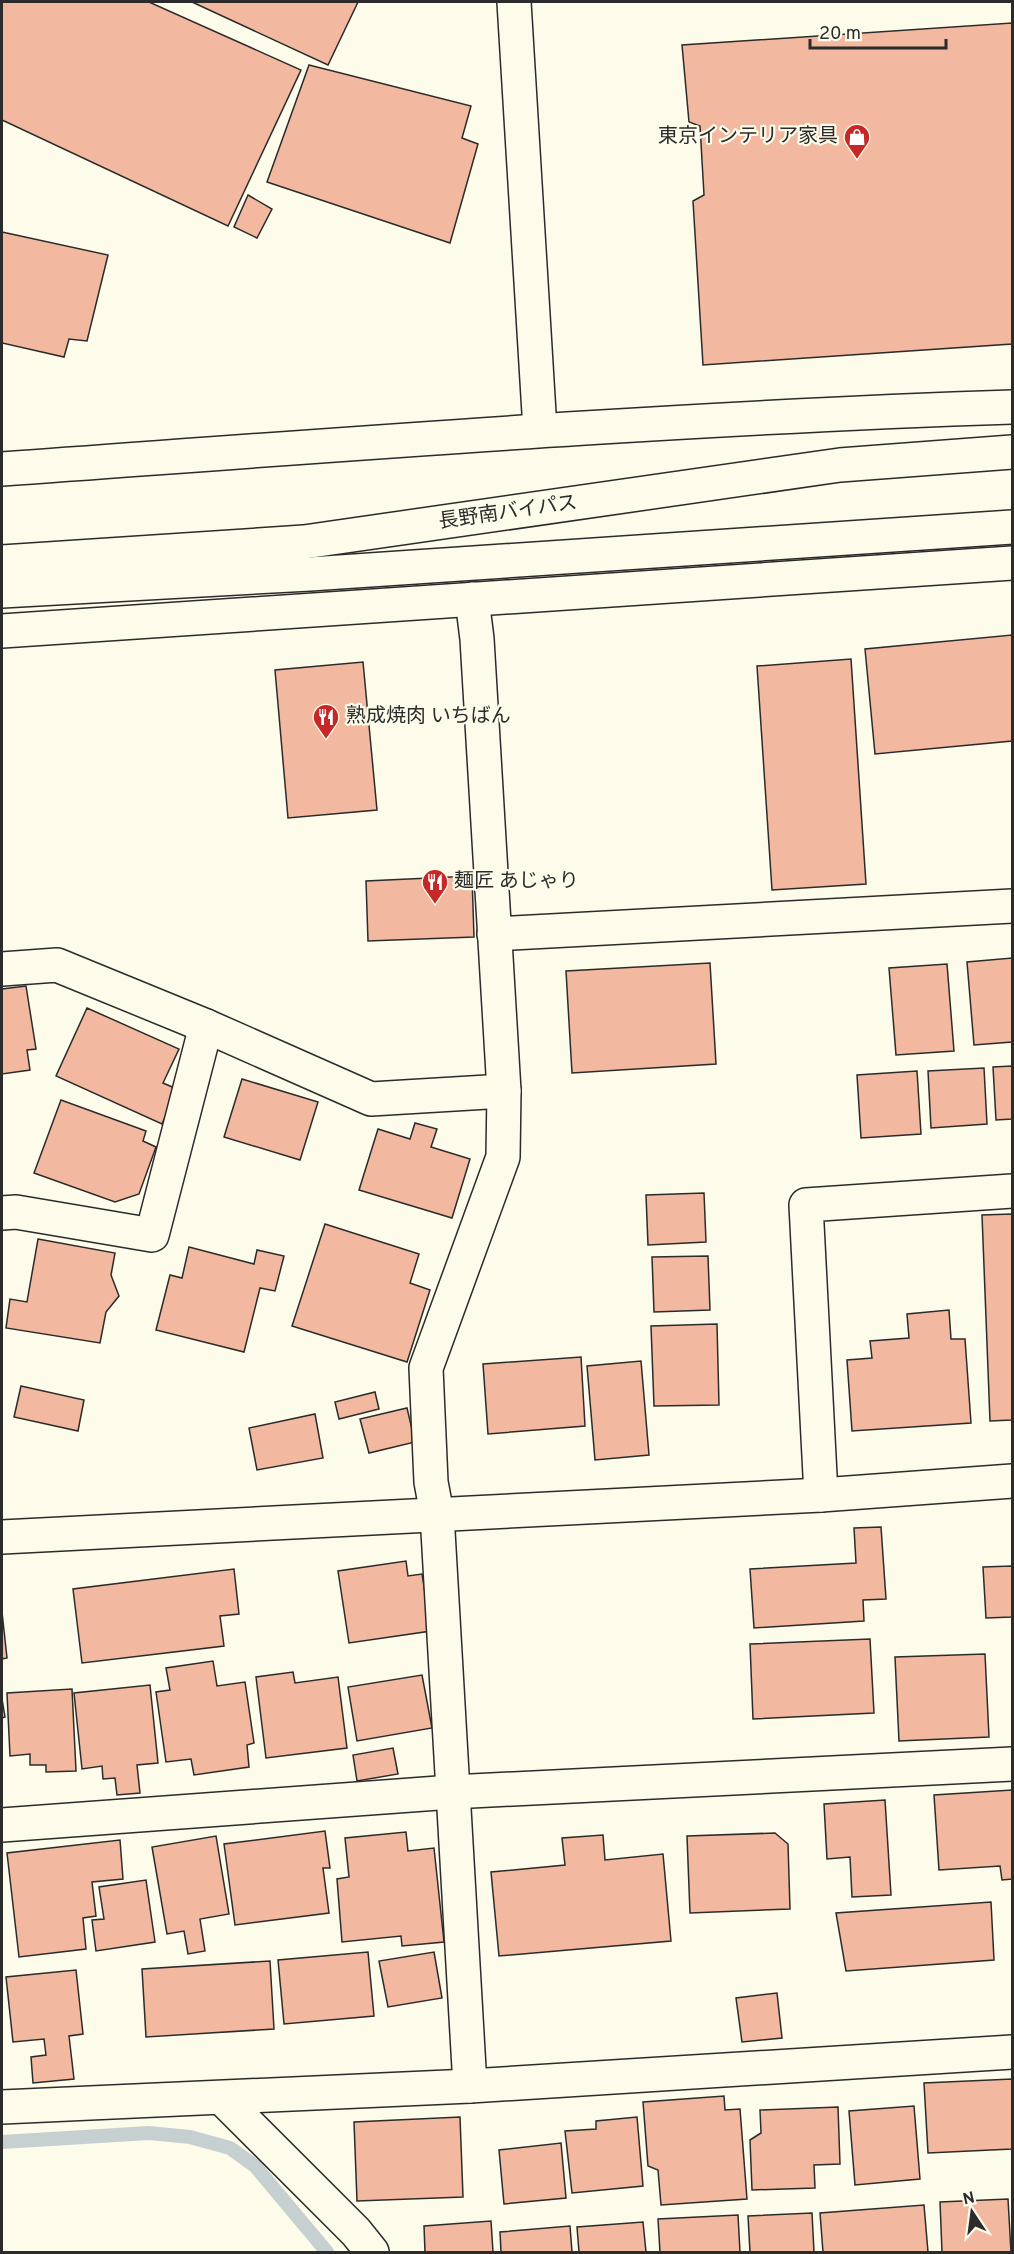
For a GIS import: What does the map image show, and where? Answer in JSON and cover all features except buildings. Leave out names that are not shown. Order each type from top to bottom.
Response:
[{"type":"main road","points":[[514,2],[540,430]]},
{"type":"main road","points":[[2,469],[540,430],[837,413],[1012,407]]},
{"type":"main road","name":"長野南バイパス","points":[[2,562],[304,542],[840,465],[1012,452]]},
{"type":"main road","points":[[2,591],[1012,527]]},
{"type":"main road","points":[[2,632],[1012,563]]},
{"type":"main road","points":[[470,2086],[437,1514],[431,1482],[426,1368],[503,1157],[504,1091],[477,639],[472,599]]},
{"type":"main road","points":[[494,934],[1012,906]]},
{"type":"main road","points":[[2,969],[57,965],[206,1026],[371,1099],[504,1091]]},
{"type":"main road","points":[[2,1213],[16,1212],[152,1235],[206,1026]]},
{"type":"main road","points":[[821,1496],[806,1205],[1012,1191]]},
{"type":"main road","points":[[2,1537],[821,1496],[1012,1481]]},
{"type":"main road","points":[[2,1825],[453,1792],[1012,1764]]},
{"type":"main road","points":[[2,2107],[470,2086],[1012,2052]]},
{"type":"main road","points":[[222,2098],[356,2232],[372,2253]]},
{"type":"waterway","points":[[2,2142],[149,2133],[190,2137],[230,2148],[255,2166],[327,2252]]},
{"type":"place","name":"東京インテリア家具","points":[[857,160]]},
{"type":"place","name":"熟成焼肉 いちばん","points":[[326,740]]},
{"type":"place","name":"麺匠 あじゃり","points":[[435,905]]}]
